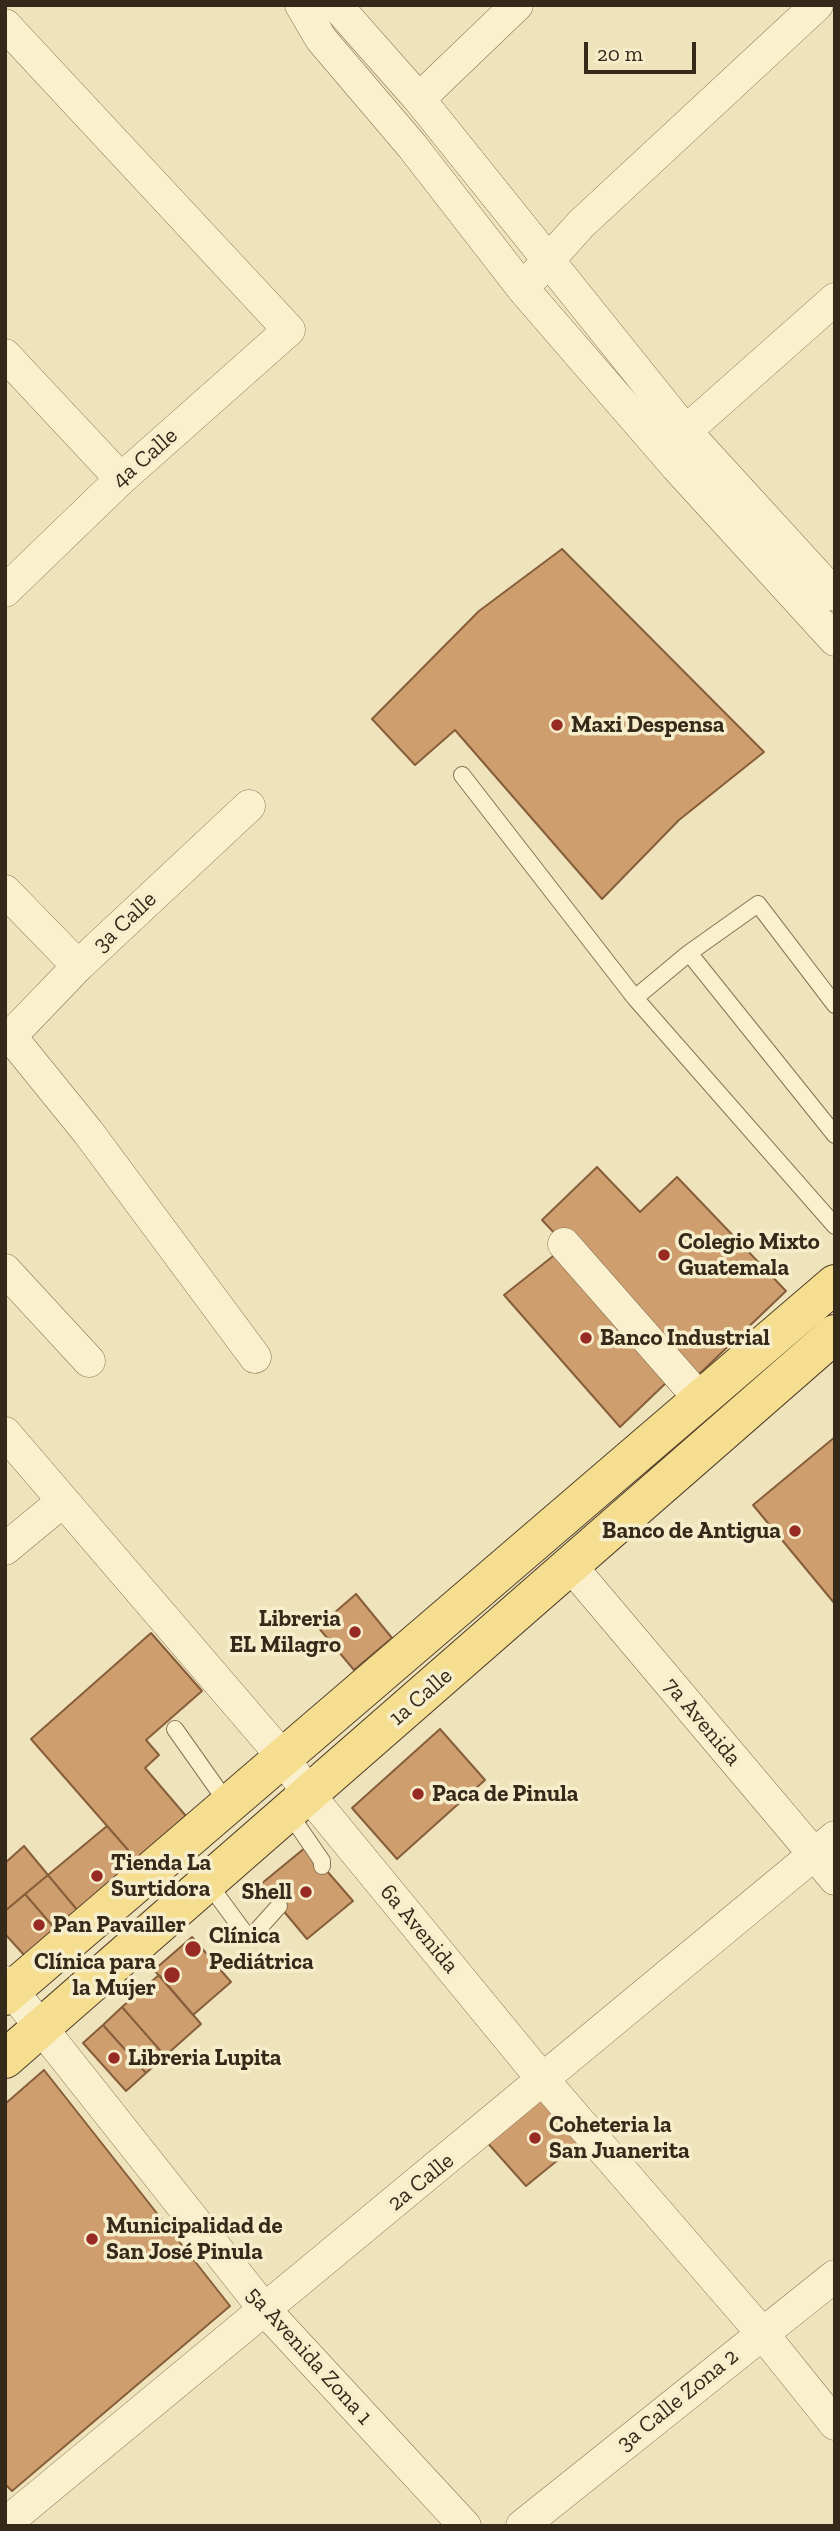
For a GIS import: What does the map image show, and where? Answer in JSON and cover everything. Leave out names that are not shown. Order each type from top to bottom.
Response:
[{"type":"main road","name":"1a Calle","points":[[7,1990],[821,1295]]},
{"type":"main road","name":"1a Calle","points":[[5,2059],[834,1335]]},
{"type":"main road","points":[[700,1399],[712,1401],[721,1408],[727,1419],[726,1429]]},
{"type":"street","points":[[301,5],[321,39],[412,146],[523,289],[675,442],[834,593]]},
{"type":"street","points":[[336,5],[419,99],[547,261],[675,442],[835,640]]},
{"type":"street","points":[[419,99],[517,5]]},
{"type":"street","points":[[523,289],[582,224],[817,5]]},
{"type":"street","name":"4a Calle","points":[[5,25],[289,330],[121,479],[5,591]]},
{"type":"street","points":[[675,442],[835,299]]},
{"type":"street","points":[[5,355],[121,479]]},
{"type":"street","name":"3a Calle","points":[[8,1039],[78,966],[249,806]]},
{"type":"street","points":[[5,891],[78,966]]},
{"type":"street","points":[[8,1039],[88,1132],[255,1357]]},
{"type":"street","points":[[564,1244],[700,1399]]},
{"type":"street","points":[[5,1270],[89,1361]]},
{"type":"street","points":[[821,1295],[834,1335]]},
{"type":"street","name":"6a Avenida","points":[[5,1433],[283,1757],[299,1804],[544,2081],[761,2333],[835,2424]]},
{"type":"street","points":[[5,1549],[63,1501]]},
{"type":"street","name":"7a Avenida","points":[[569,1565],[824,1846],[835,1879]]},
{"type":"street","name":"2a Calle","points":[[5,2524],[544,2081],[824,1846]]},
{"type":"street","name":"5a Avenida Zona 1","points":[[7,1990],[265,2310],[465,2526]]},
{"type":"street","name":"3a Calle Zona 2","points":[[522,2526],[835,2276]]},
{"type":"lane","points":[[461,775],[635,998],[835,1226]]},
{"type":"lane","points":[[635,998],[689,953],[758,904],[835,1005]]},
{"type":"lane","points":[[689,953],[835,1135]]},
{"type":"lane","points":[[175,1729],[228,1804]]},
{"type":"lane","points":[[299,1804],[322,1866]]},
{"type":"lane","points":[[208,1883],[247,1936],[252,1936],[279,1906]]},
{"type":"building","name":"Maxi Despensa","points":[[562,549],[764,752],[679,820],[602,899],[455,730],[415,765],[372,719],[479,611]]},
{"type":"building","name":"Colegio Mixto Guatemala","points":[[597,1167],[640,1212],[677,1177],[786,1291],[693,1380],[542,1220]]},
{"type":"building","name":"Banco Industrial","points":[[557,1253],[669,1380],[620,1427],[504,1295]]},
{"type":"building","points":[[835,1437],[835,1604],[753,1505]]},
{"type":"building","name":"Libreria EL Milagro","points":[[356,1594],[392,1638],[354,1670],[318,1627]]},
{"type":"building","points":[[151,1633],[202,1691],[146,1740],[159,1755],[145,1768],[186,1816],[136,1859],[31,1739]]},
{"type":"building","name":"Paca de Pinula","points":[[440,1729],[485,1780],[397,1859],[352,1808]]},
{"type":"building","points":[[107,1826],[136,1859],[78,1911],[48,1875]]},
{"type":"building","points":[[24,1846],[48,1875],[5,1911],[5,1863]]},
{"type":"building","name":"Shell","points":[[306,1847],[353,1901],[307,1939],[261,1884]]},
{"type":"building","points":[[48,1875],[78,1911],[56,1930],[25,1894]]},
{"type":"building","points":[[25,1894],[56,1930],[25,1956],[5,1934],[5,1911]]},
{"type":"building","points":[[192,1937],[231,1982],[193,2015],[154,1970]]},
{"type":"building","points":[[159,1975],[201,2024],[165,2056],[122,2007]]},
{"type":"building","points":[[122,2007],[165,2056],[146,2073],[103,2025]]},
{"type":"building","name":"Libreria Lupita","points":[[103,2025],[146,2073],[126,2091],[83,2043]]},
{"type":"building","name":"Municipalidad de San José Pinula","points":[[44,2070],[230,2306],[12,2491],[5,2484],[5,2104]]},
{"type":"building","name":"Coheteria la San Juanerita","points":[[543,2090],[586,2137],[526,2186],[485,2140]]},
{"type":"place","name":"Maxi Despensa","points":[[557,725]]},
{"type":"place","name":"Colegio Mixto Guatemala","points":[[664,1255]]},
{"type":"place","name":"Banco Industrial","points":[[586,1338]]},
{"type":"place","name":"Banco de Antigua","points":[[795,1531]]},
{"type":"place","name":"Libreria EL Milagro","points":[[355,1632]]},
{"type":"place","name":"Paca de Pinula","points":[[418,1794]]},
{"type":"place","name":"Tienda La Surtidora","points":[[97,1876]]},
{"type":"place","name":"Shell","points":[[306,1892]]},
{"type":"place","name":"Pan Pavailler","points":[[39,1925]]},
{"type":"place","name":"Clínica Pediátrica","points":[[193,1949]]},
{"type":"place","name":"Clínica para la Mujer","points":[[172,1975]]},
{"type":"place","name":"Libreria Lupita","points":[[114,2058]]},
{"type":"place","name":"Coheteria la San Juanerita","points":[[535,2138]]},
{"type":"place","name":"Municipalidad de San José Pinula","points":[[92,2239]]}]
